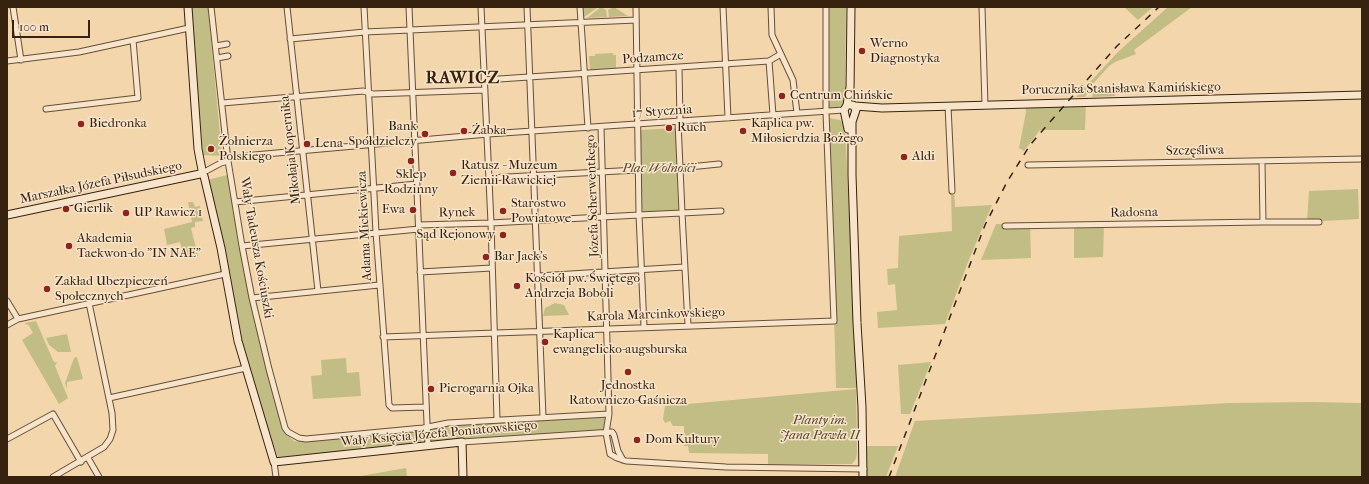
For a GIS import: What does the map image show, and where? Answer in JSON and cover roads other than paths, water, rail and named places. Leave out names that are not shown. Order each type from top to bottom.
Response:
[{"type":"street","points":[[13,7],[21,60]]},
{"type":"street","points":[[188,7],[198,150],[234,323],[274,462],[276,477]]},
{"type":"street","name":"Wały Tadeusza Kościuszki","points":[[211,7],[222,103],[242,246],[252,298],[285,428],[293,436]]},
{"type":"street","name":"Mikołaja Kopernika","points":[[287,7],[318,291]]},
{"type":"street","name":"Adama Mickiewicza","points":[[364,7],[379,285],[390,406],[426,407]]},
{"type":"street","points":[[409,7],[428,446]]},
{"type":"street","name":"Rynek","points":[[242,246],[419,227],[491,223],[482,7]]},
{"type":"street","points":[[527,7],[529,78],[535,176],[543,417]]},
{"type":"street","points":[[580,7],[588,128]]},
{"type":"street","points":[[636,7],[637,170],[644,327]]},
{"type":"street","points":[[723,7],[728,118]]},
{"type":"street","points":[[771,7],[772,35],[793,80],[798,113]]},
{"type":"street","points":[[826,7],[826,112]]},
{"type":"street","points":[[851,7],[848,128],[849,183],[854,227]]},
{"type":"street","points":[[982,7],[984,105]]},
{"type":"street","points":[[290,39],[365,32],[636,20]]},
{"type":"street","points":[[7,61],[79,52],[189,28]]},
{"type":"street","points":[[46,109],[138,98],[133,40]]},
{"type":"street","points":[[216,46],[227,44]]},
{"type":"street","points":[[773,115],[769,61],[781,54]]},
{"type":"street","points":[[217,55],[228,56]]},
{"type":"street","name":"Podzamcze","points":[[484,80],[769,61]]},
{"type":"street","points":[[679,67],[679,168],[688,325]]},
{"type":"street","points":[[222,103],[363,90],[369,94],[485,90]]},
{"type":"street","name":"Porucznika Stanisława Kamińskiego","points":[[849,110],[1362,95]]},
{"type":"street","points":[[948,106],[952,191]]},
{"type":"street","points":[[849,110],[852,122],[854,227],[857,323],[862,407],[863,477]]},
{"type":"street","name":"17 Stycznia","points":[[488,134],[849,110]]},
{"type":"street","name":"Karola Marcinkowskiego","points":[[383,336],[423,336],[540,330],[834,321],[826,112]]},
{"type":"street","name":"Józefa Scherwentkego","points":[[601,127],[608,328],[609,414],[606,433],[610,454],[623,460]]},
{"type":"street","points":[[203,173],[230,159],[302,150],[488,134]]},
{"type":"street","name":"Szczęśliwa","points":[[1028,165],[1362,159]]},
{"type":"street","points":[[1262,161],[1263,222]]},
{"type":"street","points":[[679,168],[718,164]]},
{"type":"street","points":[[489,178],[637,170]]},
{"type":"street","name":"Marszałka Józefa Piłsudskiego","points":[[7,215],[203,173]]},
{"type":"street","points":[[235,202],[417,184]]},
{"type":"street","points":[[497,420],[491,223],[721,211]]},
{"type":"street","name":"Radosna","points":[[1005,226],[1319,222]]},
{"type":"street","points":[[538,276],[684,267]]},
{"type":"street","points":[[420,272],[492,268]]},
{"type":"street","points":[[7,325],[18,319],[225,274]]},
{"type":"street","points":[[252,298],[379,285]]},
{"type":"street","points":[[7,301],[18,319]]},
{"type":"street","points":[[53,477],[88,458],[104,447],[110,439],[113,430],[109,398],[89,303]]},
{"type":"street","points":[[109,398],[246,368]]},
{"type":"street","points":[[7,439],[53,414],[81,462]]},
{"type":"street","name":"Wały Księcia Józefa Poniatowskiego","points":[[293,436],[306,439],[426,427],[448,423],[609,414]]},
{"type":"street","points":[[606,433],[612,432],[614,434],[618,451],[623,460],[726,467],[864,469]]},
{"type":"street","name":"Wały Księcia Józefa Poniatowskiego","points":[[274,462],[462,442],[606,433]]},
{"type":"street","points":[[462,442],[463,477]]},
{"type":"street","points":[[88,458],[99,477]]},
{"type":"railway","points":[[889,477],[985,225],[1007,182],[1030,145],[1117,46],[1159,7]]},
{"type":"place","name":"Werno Diagnostyka","points":[[862,51]]},
{"type":"place","name":"Centrum Chińskie","points":[[782,96]]},
{"type":"place","name":"Biedronka","points":[[81,124]]},
{"type":"place","name":"Ruch","points":[[669,128]]},
{"type":"place","name":"Żabka","points":[[464,131]]},
{"type":"place","name":"Kaplica pw. Miłosierdzia Bożego","points":[[743,131]]},
{"type":"place","name":"Bank Spółdzielczy","points":[[425,134]]},
{"type":"place","name":"Lena","points":[[307,144]]},
{"type":"place","name":"Żołnierza Polskiego","points":[[211,149]]},
{"type":"place","name":"Aldi","points":[[904,157]]},
{"type":"place","name":"Sklep Rodzinny","points":[[411,161]]},
{"type":"place","name":"Ratusz - Muzeum Ziemii Rawickiej","points":[[453,173]]},
{"type":"place","name":"Gierlik","points":[[66,209]]},
{"type":"place","name":"Ewa","points":[[413,210]]},
{"type":"place","name":"Starostwo Powiatowe","points":[[503,211]]},
{"type":"place","name":"UP Rawicz 1","points":[[126,213]]},
{"type":"place","name":"Sąd Rejonowy","points":[[503,235]]},
{"type":"place","name":"Akademia Taekwon-do \"IN NAE\"","points":[[69,246]]},
{"type":"place","name":"Bar Jack's","points":[[486,257]]},
{"type":"place","name":"Kościół pw. Świętego Andrzeja Boboli","points":[[517,286]]},
{"type":"place","name":"Zakład Ubezpieczeń Społecznych","points":[[47,289]]},
{"type":"place","name":"Kaplica ewangelicko-augsburska","points":[[545,342]]},
{"type":"place","name":"Jednostka Ratowniczo-Gaśnicza","points":[[628,372]]},
{"type":"place","name":"Pierogarnia Ojka","points":[[431,389]]},
{"type":"place","name":"Dom Kultury","points":[[637,440]]},
{"type":"district","name":"RAWICZ","points":[[463,79]]},
{"type":"park label","name":"Plac Wolności","points":[[659,169]]},
{"type":"park label","name":"Planty im. Jana Pawła II","points":[[820,428]]}]
